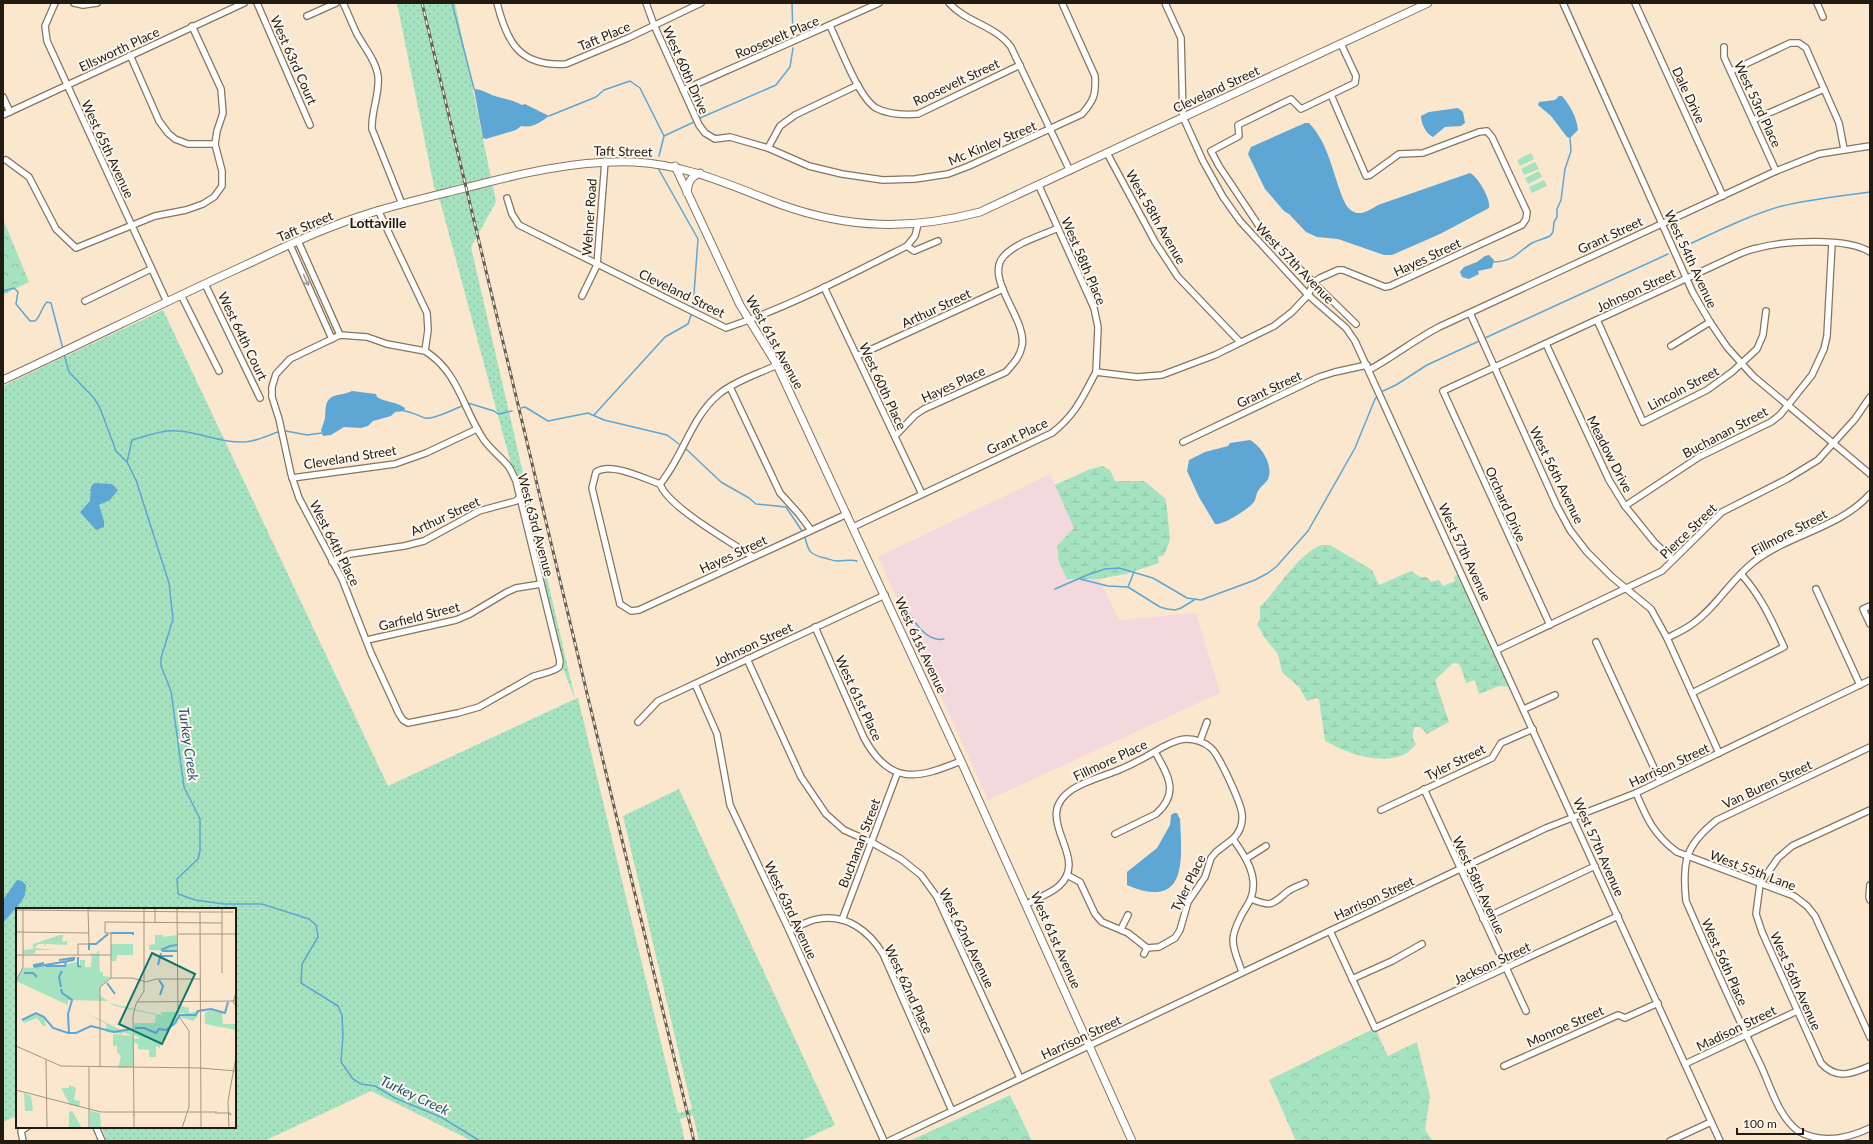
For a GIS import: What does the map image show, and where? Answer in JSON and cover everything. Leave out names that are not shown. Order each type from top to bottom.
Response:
[{"type":"main road","name":"Cleveland Street","points":[[1014,197],[1428,3]]},
{"type":"main road","name":"Taft Street","points":[[3,380],[75,347],[181,295],[330,227],[378,210],[502,178],[554,167],[605,161],[674,166],[700,173],[785,206],[843,222],[866,225],[918,224],[950,220],[980,212],[1014,197]]},
{"type":"main road","name":"West 61st Avenue","points":[[674,166],[740,305],[777,365],[847,514],[1027,904],[1132,1141]]},
{"type":"main road","points":[[687,193],[690,180],[700,173]]},
{"type":"street","name":"West 65th Avenue","points":[[56,3],[45,26],[47,41],[150,269],[167,302]]},
{"type":"street","points":[[74,3],[83,5],[97,3]]},
{"type":"street","name":"Ellsworth Place","points":[[3,115],[244,3]]},
{"type":"street","name":"West 63rd Court","points":[[257,3],[310,125]]},
{"type":"street","points":[[307,16],[336,3]]},
{"type":"street","points":[[343,3],[356,33],[376,71],[378,87],[372,116],[372,129],[402,204]]},
{"type":"street","name":"Taft Place","points":[[497,3],[504,28],[515,46],[522,53],[537,61],[555,65],[566,64],[628,38],[701,3]]},
{"type":"street","name":"West 60th Drive","points":[[646,3],[654,25],[699,125],[705,133],[715,139]]},
{"type":"street","name":"Roosevelt Place","points":[[683,90],[879,3]]},
{"type":"street","points":[[949,3],[962,16],[1000,35],[1011,47],[1070,171]]},
{"type":"street","name":"Mc Kinley Street","points":[[715,139],[730,137],[768,148],[809,166],[842,174],[883,180],[915,179],[948,174],[969,166],[1082,114],[1094,100],[1096,88],[1095,76],[1062,3]]},
{"type":"street","name":"West 57th Avenue","points":[[1165,3],[1180,38],[1183,117],[1203,161],[1240,221],[1308,295],[1346,328],[1368,367],[1720,1141]]},
{"type":"street","name":"West 54th Avenue","points":[[1563,3],[1662,224],[1687,278],[1710,322],[1727,347],[1753,376],[1870,474]]},
{"type":"street","name":"Dale Drive","points":[[1635,3],[1723,196]]},
{"type":"street","points":[[1817,3],[1823,17]]},
{"type":"street","points":[[6,160],[29,178],[56,229],[76,248],[155,216],[194,208],[214,197],[222,186],[222,171],[215,144],[217,131],[223,113],[221,90],[192,26]]},
{"type":"street","points":[[768,148],[780,126],[795,115],[858,85],[830,26]]},
{"type":"street","points":[[1731,71],[1790,43],[1799,42],[1806,48],[1839,123],[1844,149]]},
{"type":"street","points":[[1340,44],[1356,76],[1355,82],[1301,109],[1291,99],[1238,125],[1239,136],[1211,151],[1219,166],[1265,235],[1356,324]]},
{"type":"street","name":"West 53rd Place","points":[[1724,47],[1724,57],[1776,170]]},
{"type":"street","points":[[130,55],[159,121],[168,133],[175,139],[188,144],[215,144]]},
{"type":"street","name":"Roosevelt Street","points":[[858,85],[866,98],[876,108],[900,115],[918,114],[1020,65]]},
{"type":"street","points":[[1753,120],[1824,89]]},
{"type":"street","name":"Hayes Street","points":[[1314,282],[1338,270],[1343,270],[1385,287],[1390,286],[1522,225],[1526,220],[1527,212],[1492,138],[1487,131],[1479,132],[1422,154],[1399,154],[1370,175],[1366,176],[1331,94]]},
{"type":"street","points":[[3,97],[10,112]]},
{"type":"street","name":"Grant Street","points":[[1182,442],[1319,377],[1335,372],[1368,367],[1388,360],[1420,337],[1776,170],[1819,154],[1870,146]]},
{"type":"street","name":"West 58th Avenue","points":[[1107,153],[1155,242],[1178,277],[1240,342]]},
{"type":"street","name":"Wehner Road","points":[[582,296],[597,265],[605,161]]},
{"type":"street","name":"West 58th Place","points":[[1039,186],[1094,308],[1098,327],[1096,372]]},
{"type":"street","name":"Cleveland Street","points":[[507,198],[512,214],[519,225],[726,328],[749,320],[824,287],[907,246]]},
{"type":"street","points":[[290,245],[332,339],[340,335],[367,337],[387,344],[425,351],[428,330],[427,313],[378,210]]},
{"type":"street","points":[[918,224],[915,236],[907,246],[914,251],[938,241]]},
{"type":"street","points":[[1003,289],[999,277],[998,266],[1003,257],[1014,249],[1058,228]]},
{"type":"street","points":[[298,241],[340,335]]},
{"type":"street","name":"Johnson Street","points":[[1443,391],[1737,255],[1757,248],[1788,243],[1832,243],[1860,246],[1870,252]]},
{"type":"street","name":"Buchanan Street","points":[[1625,506],[1698,457],[1761,428],[1780,415],[1812,375],[1827,336],[1832,243]]},
{"type":"street","points":[[85,301],[150,269]]},
{"type":"street","points":[[1096,372],[1137,377],[1162,375],[1214,355],[1274,326],[1292,312],[1308,295],[1314,282]]},
{"type":"street","name":"West 64th Court","points":[[205,284],[260,398]]},
{"type":"street","name":"West 60th Place","points":[[824,287],[922,494]]},
{"type":"street","name":"Hayes Place","points":[[895,436],[915,415],[924,409],[1006,372],[1015,363],[1022,346],[1023,333],[1003,289]]},
{"type":"street","name":"Arthur Street","points":[[857,356],[1003,289]]},
{"type":"street","points":[[181,295],[219,371]]},
{"type":"street","name":"Lincoln Street","points":[[1597,320],[1643,422],[1707,390],[1720,382],[1741,364],[1757,349],[1763,336],[1766,312]]},
{"type":"street","name":"West 56th Avenue","points":[[1470,313],[1557,506],[1570,530],[1587,552],[1612,577],[1651,609],[1667,638],[1719,753]]},
{"type":"street","points":[[1671,346],[1710,322]]},
{"type":"street","name":"West 64th Place","points":[[332,339],[295,355],[282,365],[276,374],[272,387],[272,397],[279,419],[292,478],[308,517],[347,590],[399,714],[403,720],[408,723]]},
{"type":"street","name":"Meadow Drive","points":[[1546,344],[1600,463],[1625,506],[1655,542],[1674,560]]},
{"type":"street","name":"West 63rd Avenue","points":[[408,723],[458,713],[479,707],[532,677],[541,673],[555,670],[559,667],[560,661],[516,481],[509,468],[485,442],[450,375],[433,356],[425,351]]},
{"type":"street","points":[[753,557],[696,520],[663,492],[660,484],[670,471],[682,447],[708,405],[730,387],[777,365]]},
{"type":"street","name":"Grant Place","points":[[853,527],[1052,432],[1068,420],[1078,406],[1096,372]]},
{"type":"street","points":[[730,387],[780,493],[811,530]]},
{"type":"street","name":"Orchard Drive","points":[[1443,391],[1550,626]]},
{"type":"street","name":"Pierce Street","points":[[1497,650],[1662,572],[1722,512],[1808,468],[1818,460],[1855,419],[1870,396]]},
{"type":"street","name":"Cleveland Street","points":[[292,478],[395,464],[426,453],[477,429]]},
{"type":"street","name":"Hayes Street","points":[[660,484],[612,468],[601,469],[596,472],[592,488],[620,604],[627,610],[639,610],[847,514]]},
{"type":"street","name":"Fillmore Street","points":[[1667,638],[1690,626],[1702,616],[1754,561],[1769,552],[1841,517],[1856,508],[1870,494]]},
{"type":"street","name":"Arthur Street","points":[[332,562],[350,554],[404,546],[424,540],[479,511],[516,500],[520,497]]},
{"type":"street","points":[[1692,693],[1784,647],[1755,588],[1741,574]]},
{"type":"street","name":"Garfield Street","points":[[367,640],[456,620],[478,610],[516,588],[541,584]]},
{"type":"street","points":[[1816,589],[1860,685]]},
{"type":"street","name":"Johnson Street","points":[[638,722],[658,702],[885,595]]},
{"type":"street","points":[[1870,606],[1863,609],[1870,624]]},
{"type":"street","name":"West 61st Place","points":[[815,627],[872,752],[897,774]]},
{"type":"street","points":[[1596,642],[1660,781]]},
{"type":"street","name":"West 62nd Avenue","points":[[747,659],[801,777],[811,795],[826,814],[844,830],[901,858],[921,875],[937,897],[1020,1078]]},
{"type":"street","name":"Harrison Street","points":[[889,1141],[1089,1044],[1546,828],[1636,793],[1870,680]]},
{"type":"street","name":"West 63rd Avenue","points":[[695,684],[717,734],[730,805],[789,930],[884,1141]]},
{"type":"street","points":[[1524,709],[1555,695]]},
{"type":"street","points":[[1207,722],[1200,741],[1214,752],[1240,805],[1242,813],[1241,825],[1233,839],[1246,858],[1253,880],[1251,898],[1238,921],[1233,939],[1242,972]]},
{"type":"street","name":"Tyler Street","points":[[1381,810],[1492,758],[1500,743],[1533,729]]},
{"type":"street","name":"Fillmore Place","points":[[1067,875],[1069,857],[1056,823],[1057,808],[1060,801],[1075,788],[1122,769],[1180,740],[1200,741]]},
{"type":"street","name":"Van Buren Street","points":[[1687,856],[1692,845],[1702,832],[1717,820],[1870,747]]},
{"type":"street","points":[[1115,834],[1156,814],[1168,798],[1169,780],[1155,752]]},
{"type":"street","points":[[897,774],[922,775],[934,772],[961,760]]},
{"type":"street","name":"Buchanan Street","points":[[842,920],[897,774]]},
{"type":"street","name":"West 58th Avenue","points":[[1424,789],[1526,1011]]},
{"type":"street","points":[[1636,793],[1656,834],[1665,844],[1677,852],[1687,856]]},
{"type":"street","points":[[1760,884],[1778,858],[1792,846],[1870,810]]},
{"type":"street","name":"Tyler Place","points":[[1147,948],[1159,947],[1175,938],[1180,930],[1188,902],[1205,877],[1211,858],[1216,852],[1233,839]]},
{"type":"street","points":[[1246,858],[1266,846]]},
{"type":"street","name":"West 55th Lane","points":[[1687,856],[1794,896],[1807,906],[1815,916],[1870,1037]]},
{"type":"street","name":"West 56th Place","points":[[1687,856],[1683,877],[1686,901],[1746,1036],[1786,1120],[1811,1140]]},
{"type":"street","points":[[1483,919],[1595,866]]},
{"type":"street","points":[[1027,904],[1053,891],[1059,886],[1067,875],[1076,879],[1083,886],[1098,918],[1106,924],[1121,929],[1147,948],[1144,954]]},
{"type":"street","points":[[1251,898],[1265,904],[1274,903],[1280,900],[1290,890],[1305,883]]},
{"type":"street","name":"West 56th Avenue","points":[[1760,884],[1756,914],[1762,932],[1821,1063],[1830,1072],[1840,1074],[1853,1074],[1870,1066]]},
{"type":"street","points":[[1870,885],[1868,897],[1870,900]]},
{"type":"street","points":[[1121,929],[1128,915]]},
{"type":"street","name":"Jackson Street","points":[[1352,979],[1375,1028],[1618,916]]},
{"type":"street","name":"West 62nd Place","points":[[789,930],[817,919],[832,918],[842,920],[859,927],[874,939],[883,954],[952,1111]]},
{"type":"street","points":[[1330,931],[1352,979],[1392,961],[1422,944]]},
{"type":"street","name":"Monroe Street","points":[[1504,1066],[1618,1015],[1625,1018],[1658,1003]]},
{"type":"street","name":"Madison Street","points":[[1685,1064],[1797,1011]]},
{"type":"street","points":[[1670,1141],[1711,1122]]},
{"type":"street","points":[[23,1141],[21,1131],[26,1128]]},
{"type":"street","points":[[96,1128],[102,1141]]},
{"type":"street","points":[[1811,1140],[1831,1141],[1853,1137],[1870,1128]]},
{"type":"shaded area","points":[[1050,474],[1074,528],[1057,553],[1067,579],[1099,579],[1119,620],[1196,613],[1220,693],[988,800],[878,557]]},
{"type":"green space","points":[[397,3],[455,3],[496,202],[471,247],[575,699],[560,661],[520,497],[440,201],[434,187]]},
{"type":"green space","points":[[1531,153],[1534,159],[1520,166],[1517,160]]},
{"type":"green space","points":[[1535,162],[1539,169],[1524,175],[1521,169]]},
{"type":"green space","points":[[1539,171],[1542,177],[1528,184],[1525,178]]},
{"type":"green space","points":[[1544,180],[1547,186],[1532,193],[1529,187]]},
{"type":"green space","points":[[3,219],[29,282],[3,295]]},
{"type":"green space","points":[[163,310],[388,786],[578,698],[678,1113],[692,1109],[623,816],[679,789],[835,1125],[801,1141],[699,1141],[693,1115],[680,1119],[685,1141],[472,1141],[371,1091],[264,1141],[107,1141],[101,1128],[236,1128],[236,908],[16,908],[16,1116],[3,1122],[3,386]]},
{"type":"green space","points":[[1102,466],[1110,470],[1115,481],[1144,481],[1166,499],[1170,540],[1164,555],[1158,557],[1159,563],[1126,574],[1099,579],[1067,579],[1059,562],[1057,546],[1074,528],[1055,485],[1088,470]]},
{"type":"green space","points":[[1321,545],[1330,545],[1372,570],[1379,585],[1411,571],[1420,577],[1427,577],[1431,582],[1439,580],[1443,586],[1455,581],[1454,576],[1459,574],[1510,687],[1499,686],[1479,694],[1475,680],[1466,683],[1460,665],[1456,663],[1452,664],[1435,680],[1449,722],[1427,734],[1420,727],[1415,727],[1413,736],[1416,744],[1411,750],[1395,757],[1385,759],[1375,758],[1353,754],[1325,741],[1319,699],[1316,698],[1307,701],[1299,687],[1282,672],[1278,654],[1264,637],[1257,624],[1260,619],[1260,607],[1303,557]]},
{"type":"green space","points":[[1375,1028],[1388,1056],[1417,1042],[1430,1097],[1425,1130],[1433,1141],[1296,1141],[1269,1080]]},
{"type":"green space","points":[[1010,1095],[1032,1141],[909,1141]]},
{"type":"water","points":[[474,89],[522,105],[525,104],[549,116],[532,126],[521,126],[516,130],[486,139],[483,138]]},
{"type":"water","points":[[1559,96],[1562,96],[1568,103],[1576,121],[1578,130],[1570,138],[1567,137],[1551,116],[1538,105],[1539,102],[1555,100]]},
{"type":"water","points":[[1458,108],[1463,112],[1465,123],[1461,126],[1445,127],[1433,137],[1430,136],[1423,125],[1421,116],[1429,112]]},
{"type":"water","points":[[1305,123],[1309,123],[1322,142],[1346,205],[1354,212],[1366,212],[1378,205],[1470,173],[1477,179],[1483,189],[1488,199],[1489,208],[1440,234],[1392,255],[1384,255],[1338,239],[1317,237],[1306,232],[1289,214],[1284,211],[1265,189],[1248,154],[1251,147]]},
{"type":"water","points":[[1489,255],[1494,260],[1492,268],[1478,271],[1479,274],[1469,279],[1462,277],[1460,272],[1464,267]]},
{"type":"water","points":[[352,391],[376,394],[377,397],[381,399],[405,408],[404,411],[395,412],[391,416],[373,421],[368,426],[361,428],[344,427],[331,435],[323,436],[321,430],[325,418],[327,403],[334,396]]},
{"type":"water","points":[[1250,440],[1262,451],[1268,462],[1268,479],[1258,491],[1255,501],[1251,505],[1229,520],[1215,524],[1199,497],[1187,471],[1189,460],[1205,452],[1228,446],[1230,443]]},
{"type":"water","points":[[94,483],[112,484],[118,490],[110,500],[99,505],[104,521],[104,527],[96,530],[80,512],[90,501],[91,487]]},
{"type":"water","points":[[1177,813],[1180,819],[1181,850],[1180,865],[1177,877],[1171,886],[1161,891],[1147,891],[1127,885],[1127,872],[1157,848],[1170,825],[1171,815]]},
{"type":"water","points":[[17,880],[22,881],[26,885],[25,895],[3,923],[3,900]]},
{"type":"waterway","points":[[452,3],[474,89]]},
{"type":"waterway","points":[[792,3],[793,36]]},
{"type":"waterway","points":[[700,118],[776,85],[790,67],[793,48]]},
{"type":"waterway","points":[[549,116],[596,97],[604,90],[630,81],[640,88],[664,136]]},
{"type":"waterway","points":[[659,156],[664,136],[694,122]]},
{"type":"waterway","points":[[1494,262],[1507,260],[1515,256],[1532,243],[1550,236],[1553,232],[1554,222],[1557,217],[1557,209],[1561,200],[1565,169],[1571,151],[1570,138]]},
{"type":"waterway","points":[[658,168],[698,239],[693,308]]},
{"type":"waterway","points":[[1681,248],[1743,220],[1782,206],[1870,192]]},
{"type":"waterway","points":[[1485,338],[1668,254]]},
{"type":"waterway","name":"Turkey Creek","points":[[3,291],[14,288],[18,292],[16,304],[30,321],[35,321],[37,319],[47,302],[51,303],[63,349]]},
{"type":"waterway","points":[[594,415],[665,337],[688,324],[691,315]]},
{"type":"waterway","points":[[1383,391],[1396,385],[1427,365],[1479,341]]},
{"type":"waterway","name":"Turkey Creek","points":[[64,354],[69,372],[94,398],[100,408],[116,451],[127,462],[136,480],[169,583],[173,619],[161,658],[161,666],[171,691],[184,787],[200,819],[200,851],[198,859],[177,879],[178,894],[195,900],[224,904],[262,904],[309,919],[316,925],[318,937],[302,964],[301,983],[338,1006],[342,1015],[343,1036],[341,1062],[353,1079],[361,1084],[375,1086],[395,1098],[441,1117],[480,1141]]},
{"type":"waterway","points":[[1055,589],[1105,569],[1119,568],[1153,578],[1187,598],[1201,600],[1255,580],[1268,573],[1276,567],[1308,531],[1355,448],[1375,399],[1378,396]]},
{"type":"waterway","points":[[468,403],[494,411],[498,414],[512,411]]},
{"type":"waterway","points":[[404,411],[429,418],[462,406]]},
{"type":"waterway","points":[[521,408],[525,407],[548,421],[588,413],[604,420],[667,435],[679,444]]},
{"type":"waterway","points":[[286,431],[307,435],[322,433]]},
{"type":"waterway","points":[[127,462],[132,440],[158,432],[186,432],[222,440],[245,442],[278,432]]},
{"type":"waterway","points":[[685,448],[721,482],[749,498],[756,504],[786,507],[802,531]]},
{"type":"waterway","points":[[805,537],[807,546],[813,554],[836,561],[857,561]]},
{"type":"waterway","points":[[1128,587],[1134,572]]},
{"type":"waterway","points":[[1080,579],[1108,586],[1128,587],[1160,607],[1167,609],[1175,610],[1194,600]]},
{"type":"waterway","points":[[897,601],[899,600],[903,604],[915,622],[925,633],[937,639],[944,639]]},
{"type":"railway","points":[[422,3],[694,1141]]},
{"type":"district","name":"Lottaville","points":[[378,222]]}]
